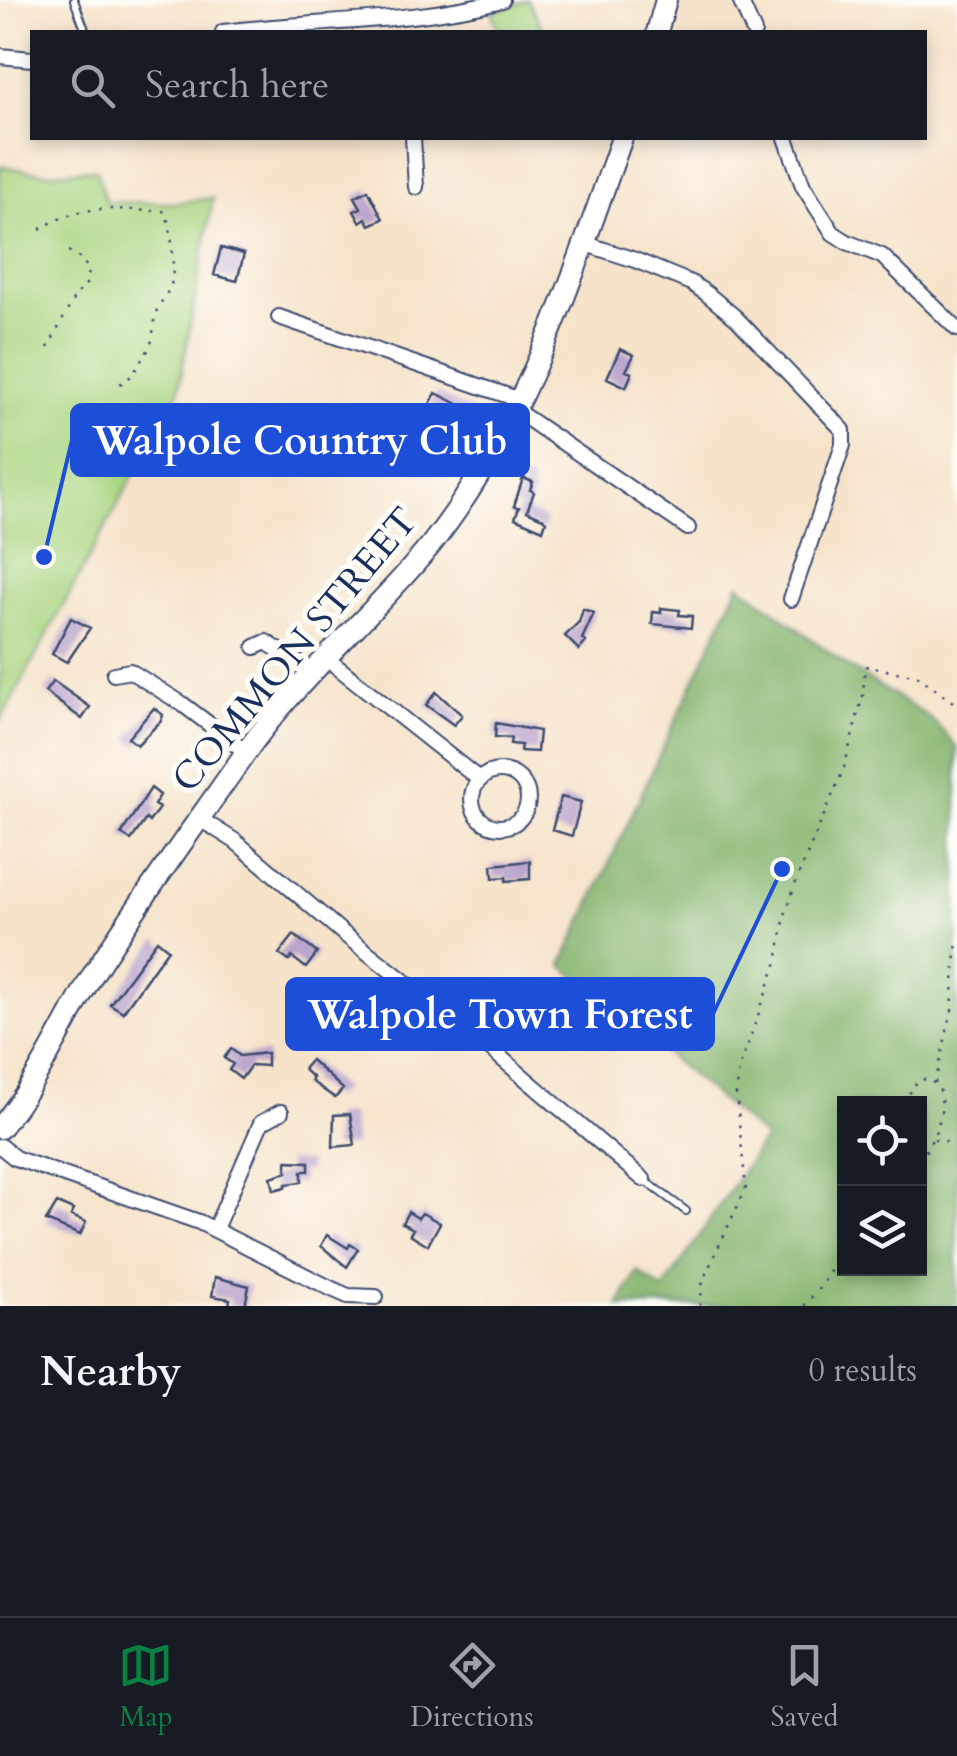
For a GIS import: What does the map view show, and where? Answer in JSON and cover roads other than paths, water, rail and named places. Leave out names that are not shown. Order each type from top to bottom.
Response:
[{"type":"main road","points":[[658,30],[666,0]]},
{"type":"main road","name":"COMMON STREET","points":[[0,1128],[41,1068],[95,972],[246,752],[319,665],[431,544],[477,478],[517,405],[621,140]]},
{"type":"street","points":[[240,30],[290,24],[407,26],[502,0]]},
{"type":"street","points":[[740,0],[753,30]]},
{"type":"street","points":[[0,56],[30,59]]},
{"type":"street","points":[[413,140],[416,186]]},
{"type":"street","points":[[787,140],[803,186],[833,233],[882,256],[957,329]]},
{"type":"street","points":[[583,243],[636,260],[700,288],[736,318],[843,430],[844,445],[791,600]]},
{"type":"street","points":[[279,316],[517,405],[688,528]]},
{"type":"street","points":[[255,648],[266,642],[319,665],[480,780]]},
{"type":"street","points":[[114,674],[130,671],[182,703],[246,752]]},
{"type":"street","points":[[491,772],[504,772],[521,781],[528,800],[520,818],[502,827],[489,825],[478,817],[472,798],[480,780],[491,772]]},
{"type":"street","points":[[200,818],[493,1051],[643,1179]]},
{"type":"street","points":[[215,1229],[261,1123],[282,1112]]},
{"type":"street","points":[[0,1146],[14,1158],[215,1229],[348,1296],[376,1297]]},
{"type":"lane","points":[[74,0],[85,30]]},
{"type":"lane","points":[[643,1179],[686,1211]]},
{"type":"place","name":"Walpole Country Club","points":[[44,557]]},
{"type":"place","name":"Walpole Town Forest","points":[[782,869]]}]
